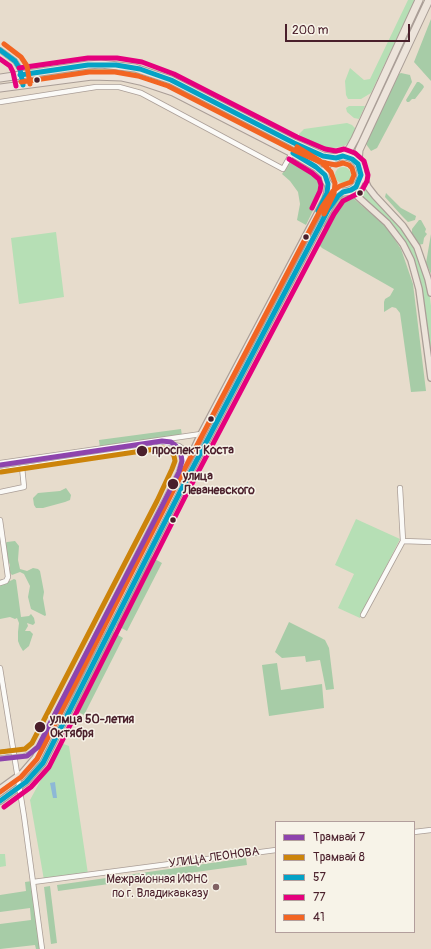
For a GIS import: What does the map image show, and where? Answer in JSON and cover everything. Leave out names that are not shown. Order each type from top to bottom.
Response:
[{"type":"highway","points":[[325,175],[327,166],[339,157],[353,143],[419,0]]},
{"type":"highway","points":[[0,88],[92,76],[122,77],[140,81],[173,92],[292,153],[316,167],[325,175],[328,184],[334,190],[345,192],[351,190],[359,183],[361,172],[358,164],[359,150],[428,0]]},
{"type":"highway","points":[[0,78],[88,65],[140,69],[171,80],[323,156],[352,159],[358,164]]},
{"type":"main road","points":[[361,172],[368,187],[403,226],[418,248],[431,292]]},
{"type":"main road","points":[[0,789],[17,778],[28,767],[39,751],[116,606],[184,472],[201,434],[325,199],[328,184]]},
{"type":"main road","points":[[0,801],[31,777],[43,763],[179,494],[319,227],[336,198],[345,192],[353,193],[360,198],[387,223],[403,244],[411,260],[419,289],[431,378]]},
{"type":"street","points":[[0,50],[15,61],[20,69],[22,85]]},
{"type":"street","points":[[0,102],[96,87],[119,87],[141,93],[283,169],[292,153]]},
{"type":"street","points":[[0,463],[201,434]]},
{"type":"street","points":[[0,471],[169,444],[179,446],[183,449],[186,458],[184,472]]},
{"type":"street","points":[[0,492],[24,487],[22,467]]},
{"type":"street","points":[[362,615],[403,542],[400,488]]},
{"type":"street","points":[[0,520],[8,577],[6,581],[0,583]]},
{"type":"street","points":[[403,542],[431,542]]},
{"type":"street","points":[[0,668],[18,788],[24,816],[42,949]]},
{"type":"street","points":[[0,710],[6,710]]},
{"type":"street","points":[[0,753],[13,751]]},
{"type":"street","points":[[415,832],[431,830]]},
{"type":"street","name":"УЛИЦА ЛЕОНОВА","points":[[33,882],[275,850]]},
{"type":"green space","points":[[408,0],[415,0],[371,93],[361,99],[348,99],[346,95],[345,81],[350,68],[364,80],[370,79]]},
{"type":"green space","points":[[431,19],[431,81],[414,62]]},
{"type":"green space","points":[[86,69],[124,69],[167,82],[319,158],[316,164],[156,83],[132,75],[106,72],[86,73],[43,79],[42,75]]},
{"type":"green space","points":[[399,74],[410,75],[412,82],[377,148],[371,151],[366,144],[366,139]]},
{"type":"green space","points":[[417,82],[424,87],[415,99],[407,102],[406,100]]},
{"type":"green space","points":[[349,106],[365,106],[359,119],[354,118],[347,112],[346,108]]},
{"type":"green space","points":[[347,123],[355,128],[355,134],[349,143],[344,146],[325,150],[309,147],[299,142],[299,134],[304,129]]},
{"type":"green space","points":[[291,161],[310,171],[319,181],[319,198],[306,225],[297,220],[300,204],[298,192],[290,181],[282,174]]},
{"type":"green space","points":[[340,167],[346,167],[351,172],[349,181],[346,183],[340,183],[335,178],[335,172]]},
{"type":"green space","points":[[363,186],[404,229],[417,252],[429,290],[431,306],[431,359],[421,285],[413,259],[406,244],[393,226],[358,192]]},
{"type":"green space","points":[[386,193],[401,208],[416,216],[415,220],[408,222],[385,197]]},
{"type":"green space","points":[[346,196],[354,199],[382,223],[401,249],[413,284],[426,391],[411,392],[400,313],[396,308],[392,307],[384,312],[385,299],[390,296],[394,289],[322,248],[318,244],[328,230],[322,225],[339,198]]},
{"type":"green space","points":[[419,220],[421,220],[427,234],[424,238],[423,244],[418,245],[412,235],[412,229]]},
{"type":"green space","points":[[56,232],[64,297],[19,304],[11,238]]},
{"type":"green space","points":[[431,234],[431,274],[426,263]]},
{"type":"green space","points":[[181,429],[182,436],[100,448],[99,440]]},
{"type":"green space","points":[[66,488],[71,495],[70,500],[43,508],[36,508],[34,505],[33,498],[38,493],[60,491]]},
{"type":"green space","points":[[356,519],[400,539],[360,618],[338,608],[354,574],[335,565]]},
{"type":"green space","points":[[15,541],[19,546],[18,560],[20,569],[27,571],[33,568],[40,571],[44,592],[43,598],[45,616],[31,609],[28,597],[30,586],[24,574],[20,572],[12,575],[10,573],[10,565],[6,556],[4,544]]},
{"type":"green space","points":[[151,557],[162,563],[127,631],[116,625]]},
{"type":"green space","points":[[14,579],[16,580],[21,617],[29,616],[31,614],[35,623],[33,625],[27,623],[28,626],[25,631],[30,631],[33,634],[29,646],[23,651],[18,641],[19,623],[17,618],[15,619],[10,617],[0,619],[0,586],[8,580],[10,581]]},
{"type":"green space","points":[[289,622],[325,640],[329,648],[334,689],[326,690],[320,660],[306,662],[305,656],[282,658],[275,652]]},
{"type":"green space","points":[[113,632],[123,638],[84,715],[73,709]]},
{"type":"green space","points":[[277,663],[281,690],[322,684],[324,708],[269,716],[262,665]]},
{"type":"green space","points":[[61,743],[69,746],[88,874],[44,880],[30,800]]},
{"type":"green space","points":[[0,854],[5,854],[6,866],[0,867]]},
{"type":"green space","points":[[246,858],[247,865],[58,891],[57,885]]},
{"type":"green space","points":[[32,881],[41,949],[36,949],[35,945],[0,949],[0,924],[31,920],[30,908],[0,912],[0,895],[26,891],[25,882]]},
{"type":"green space","points":[[50,886],[57,943],[51,944],[44,887]]},
{"type":"water","points":[[55,782],[57,798],[53,798],[50,783]]},
{"type":"tram line","name":"7","points":[[0,465],[162,441],[171,442],[176,446],[181,454],[182,461],[179,472],[163,504],[38,747],[27,756],[0,759]]},
{"type":"tram line","points":[[0,468],[160,444],[171,446],[176,449],[180,460],[176,472],[38,744],[30,751],[23,754],[0,756]]},
{"type":"tram line","name":"8","points":[[0,752],[25,749],[32,743],[157,501],[175,461],[171,451],[162,448],[1,472]]},
{"type":"transit line","name":"41","points":[[4,44],[21,57],[27,66],[30,84]]},
{"type":"transit line","name":"57","points":[[0,50],[15,61],[20,69],[23,85]]},
{"type":"transit line","name":"77","points":[[4,807],[31,787],[49,767],[185,497],[334,214],[343,201],[361,192],[367,181],[368,175],[364,161],[355,153],[344,149],[336,151],[325,149],[297,137],[174,74],[142,62],[117,58],[88,58],[19,68]]},
{"type":"transit line","name":"77","points":[[0,59],[10,66],[16,86]]},
{"type":"transit line","name":"57","points":[[0,801],[26,782],[43,763],[179,494],[328,210],[338,196],[343,192],[356,187],[361,175],[358,164],[352,159],[343,156],[336,158],[323,156],[294,143],[171,80],[140,69],[116,65],[88,65],[20,75]]},
{"type":"transit line","name":"41","points":[[0,792],[21,777],[37,759],[173,491],[322,207],[333,191],[340,186],[351,182],[354,175],[352,168],[349,165],[343,163],[336,165],[320,162],[291,149],[168,86],[138,76],[115,72],[89,72],[21,82]]},
{"type":"transit line","name":"41","points":[[297,147],[320,161],[331,172],[335,183],[334,194],[324,214]]},
{"type":"transit line","name":"57","points":[[293,153],[316,167],[325,175],[328,184],[327,193],[318,211]]},
{"type":"transit line","name":"77","points":[[289,159],[319,179],[321,185],[320,191],[312,208]]},
{"type":"place","name":"проспект Коста","points":[[142,451]]},
{"type":"place","name":"улица Леваневского","points":[[173,484]]},
{"type":"place","name":"улмца 50-летия Октября","points":[[40,727]]},
{"type":"place","name":"Межрайонная ИФНС по г. Владикавказу","points":[[216,887]]}]
